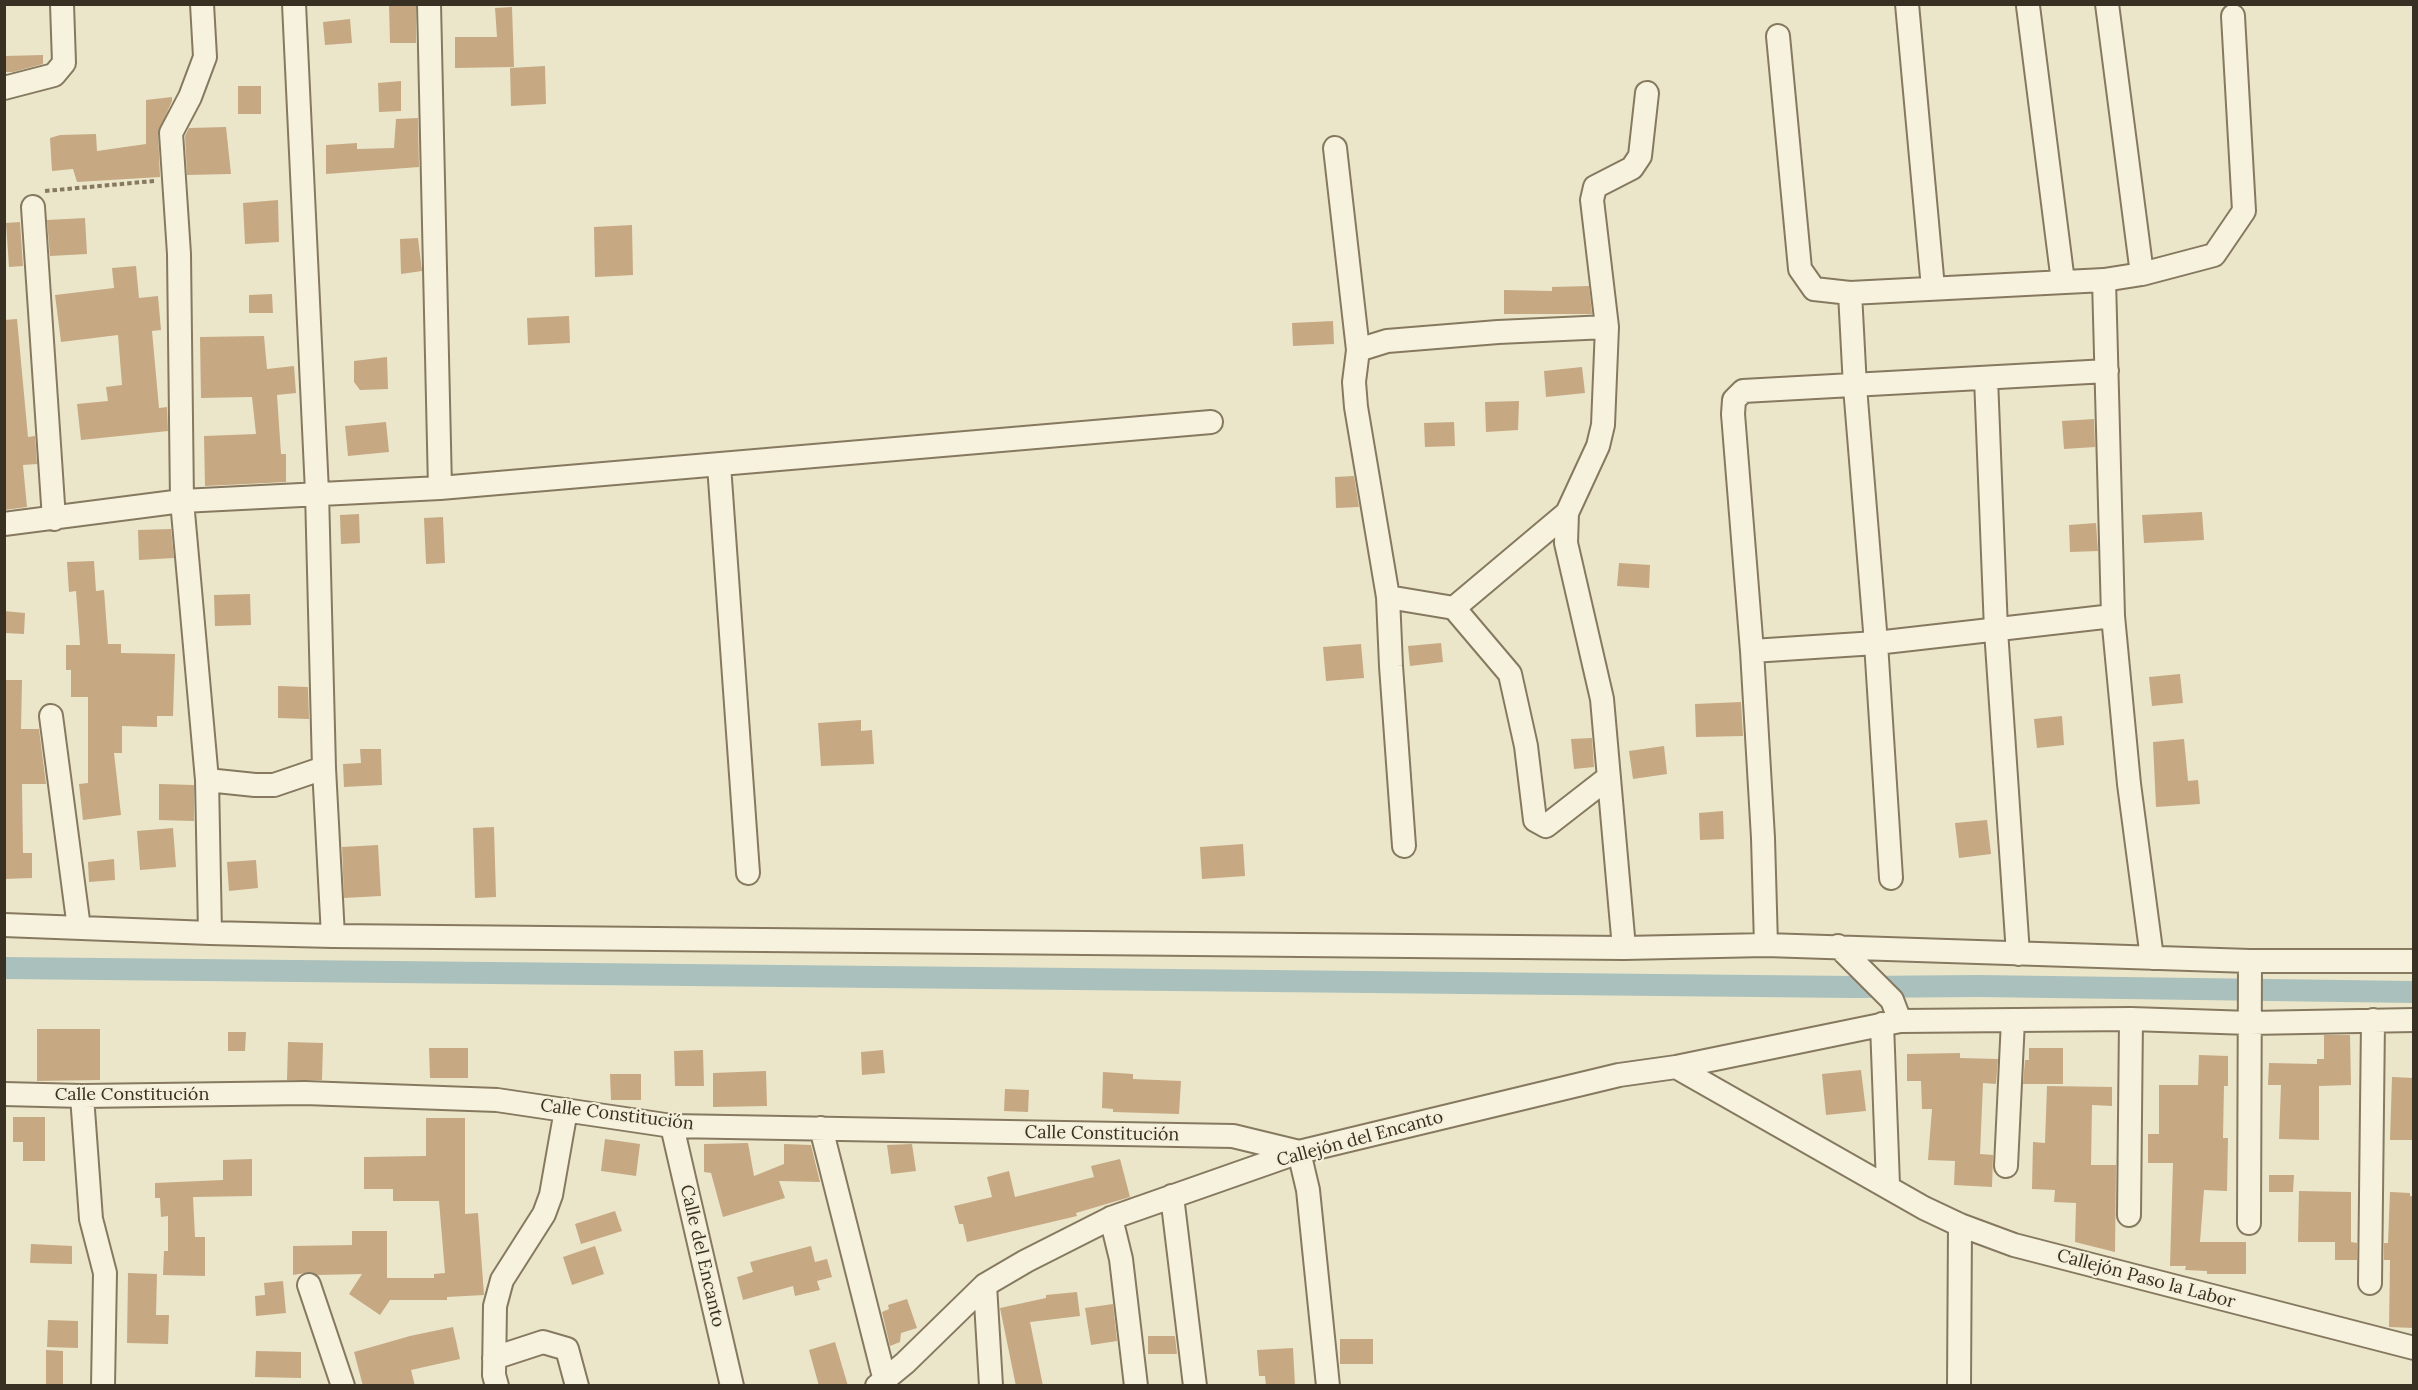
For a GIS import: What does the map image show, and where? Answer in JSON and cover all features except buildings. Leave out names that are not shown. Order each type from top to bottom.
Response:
[{"type":"street","points":[[4,88],[54,75],[64,63],[62,4]]},
{"type":"street","points":[[202,4],[205,57],[190,97],[171,133],[179,255],[182,501],[207,780],[210,933]]},
{"type":"street","points":[[294,4],[317,492],[324,768],[333,936]]},
{"type":"street","points":[[429,4],[440,488]]},
{"type":"street","points":[[1907,4],[1933,288]]},
{"type":"street","points":[[2108,4],[2142,274]]},
{"type":"street","points":[[2028,6],[2064,282]]},
{"type":"street","points":[[1778,36],[1800,269],[1814,290],[1850,293],[2104,280],[2142,274],[2214,255],[2244,211],[2233,16]]},
{"type":"street","points":[[1624,948],[1602,699],[1566,543],[1567,513],[1598,446],[1603,425],[1607,327],[1592,200],[1595,187],[1632,168],[1640,156],[1647,93]]},
{"type":"street","points":[[1335,148],[1358,350],[1354,382],[1356,407],[1388,597],[1404,846]]},
{"type":"street","points":[[33,207],[54,519]]},
{"type":"street","points":[[2104,280],[2114,616],[2129,784],[2152,958]]},
{"type":"street","points":[[1850,293],[1891,878]]},
{"type":"street","points":[[1358,350],[1398,340],[1607,327]]},
{"type":"street","points":[[1766,945],[1763,838],[1734,400],[1743,391],[1855,387],[2107,371]]},
{"type":"street","points":[[1986,378],[1996,630],[2018,954]]},
{"type":"street","points":[[4,524],[182,501],[317,492],[440,488],[555,476],[718,465],[1211,422]]},
{"type":"street","points":[[718,465],[748,873]]},
{"type":"street","points":[[1454,608],[1567,513]]},
{"type":"street","points":[[1388,597],[1454,608],[1510,674],[1526,746],[1535,820],[1546,826],[1609,777]]},
{"type":"street","points":[[1752,651],[1876,643],[2114,616]]},
{"type":"street","points":[[51,716],[79,928]]},
{"type":"street","points":[[207,780],[255,786],[274,785],[324,768]]},
{"type":"street","points":[[4,925],[333,936],[1624,948],[1766,945],[1846,953],[2018,954],[2152,958],[2250,967],[2414,961]]},
{"type":"street","points":[[1846,953],[1891,1015],[1888,1185]]},
{"type":"street","points":[[2249,1223],[2250,967]]},
{"type":"street","name":"Callejón del Encanto","points":[[881,1383],[905,1363],[985,1285],[1026,1261],[1111,1218],[1299,1152],[1619,1075],[1676,1067],[1891,1015],[2013,1020],[2131,1019],[2250,1014],[2414,1020]]},
{"type":"street","points":[[2130,1215],[2131,1019]]},
{"type":"street","points":[[2006,1166],[2013,1020]]},
{"type":"street","points":[[2370,1283],[2373,1020]]},
{"type":"street","name":"Callejón Paso la Labor","points":[[1676,1067],[1888,1185],[1924,1208],[1960,1226],[2014,1245],[2414,1348]]},
{"type":"street","name":"Calle Constitución","points":[[4,1094],[81,1096],[304,1093],[498,1100],[672,1126],[1233,1136],[1299,1152]]},
{"type":"street","points":[[81,1096],[91,1219],[105,1273],[103,1386]]},
{"type":"street","points":[[497,1386],[494,1375],[495,1306],[501,1280],[544,1214],[551,1195],[566,1110]]},
{"type":"street","name":"Calle del Encanto","points":[[672,1126],[732,1386]]},
{"type":"street","points":[[821,1128],[881,1383]]},
{"type":"street","points":[[1299,1152],[1308,1190],[1328,1386]]},
{"type":"street","points":[[1172,1196],[1195,1386]]},
{"type":"street","points":[[1111,1218],[1121,1259],[1136,1386]]},
{"type":"street","points":[[1959,1386],[1960,1226]]},
{"type":"street","points":[[309,1285],[343,1386]]},
{"type":"street","points":[[985,1285],[991,1386]]},
{"type":"street","points":[[494,1358],[543,1342],[567,1348],[578,1386]]},
{"type":"street","points":[[905,1363],[907,1386]]},
{"type":"path","points":[[33,207],[42,191],[174,179]]},
{"type":"waterway","points":[[4,968],[2414,992]]}]
